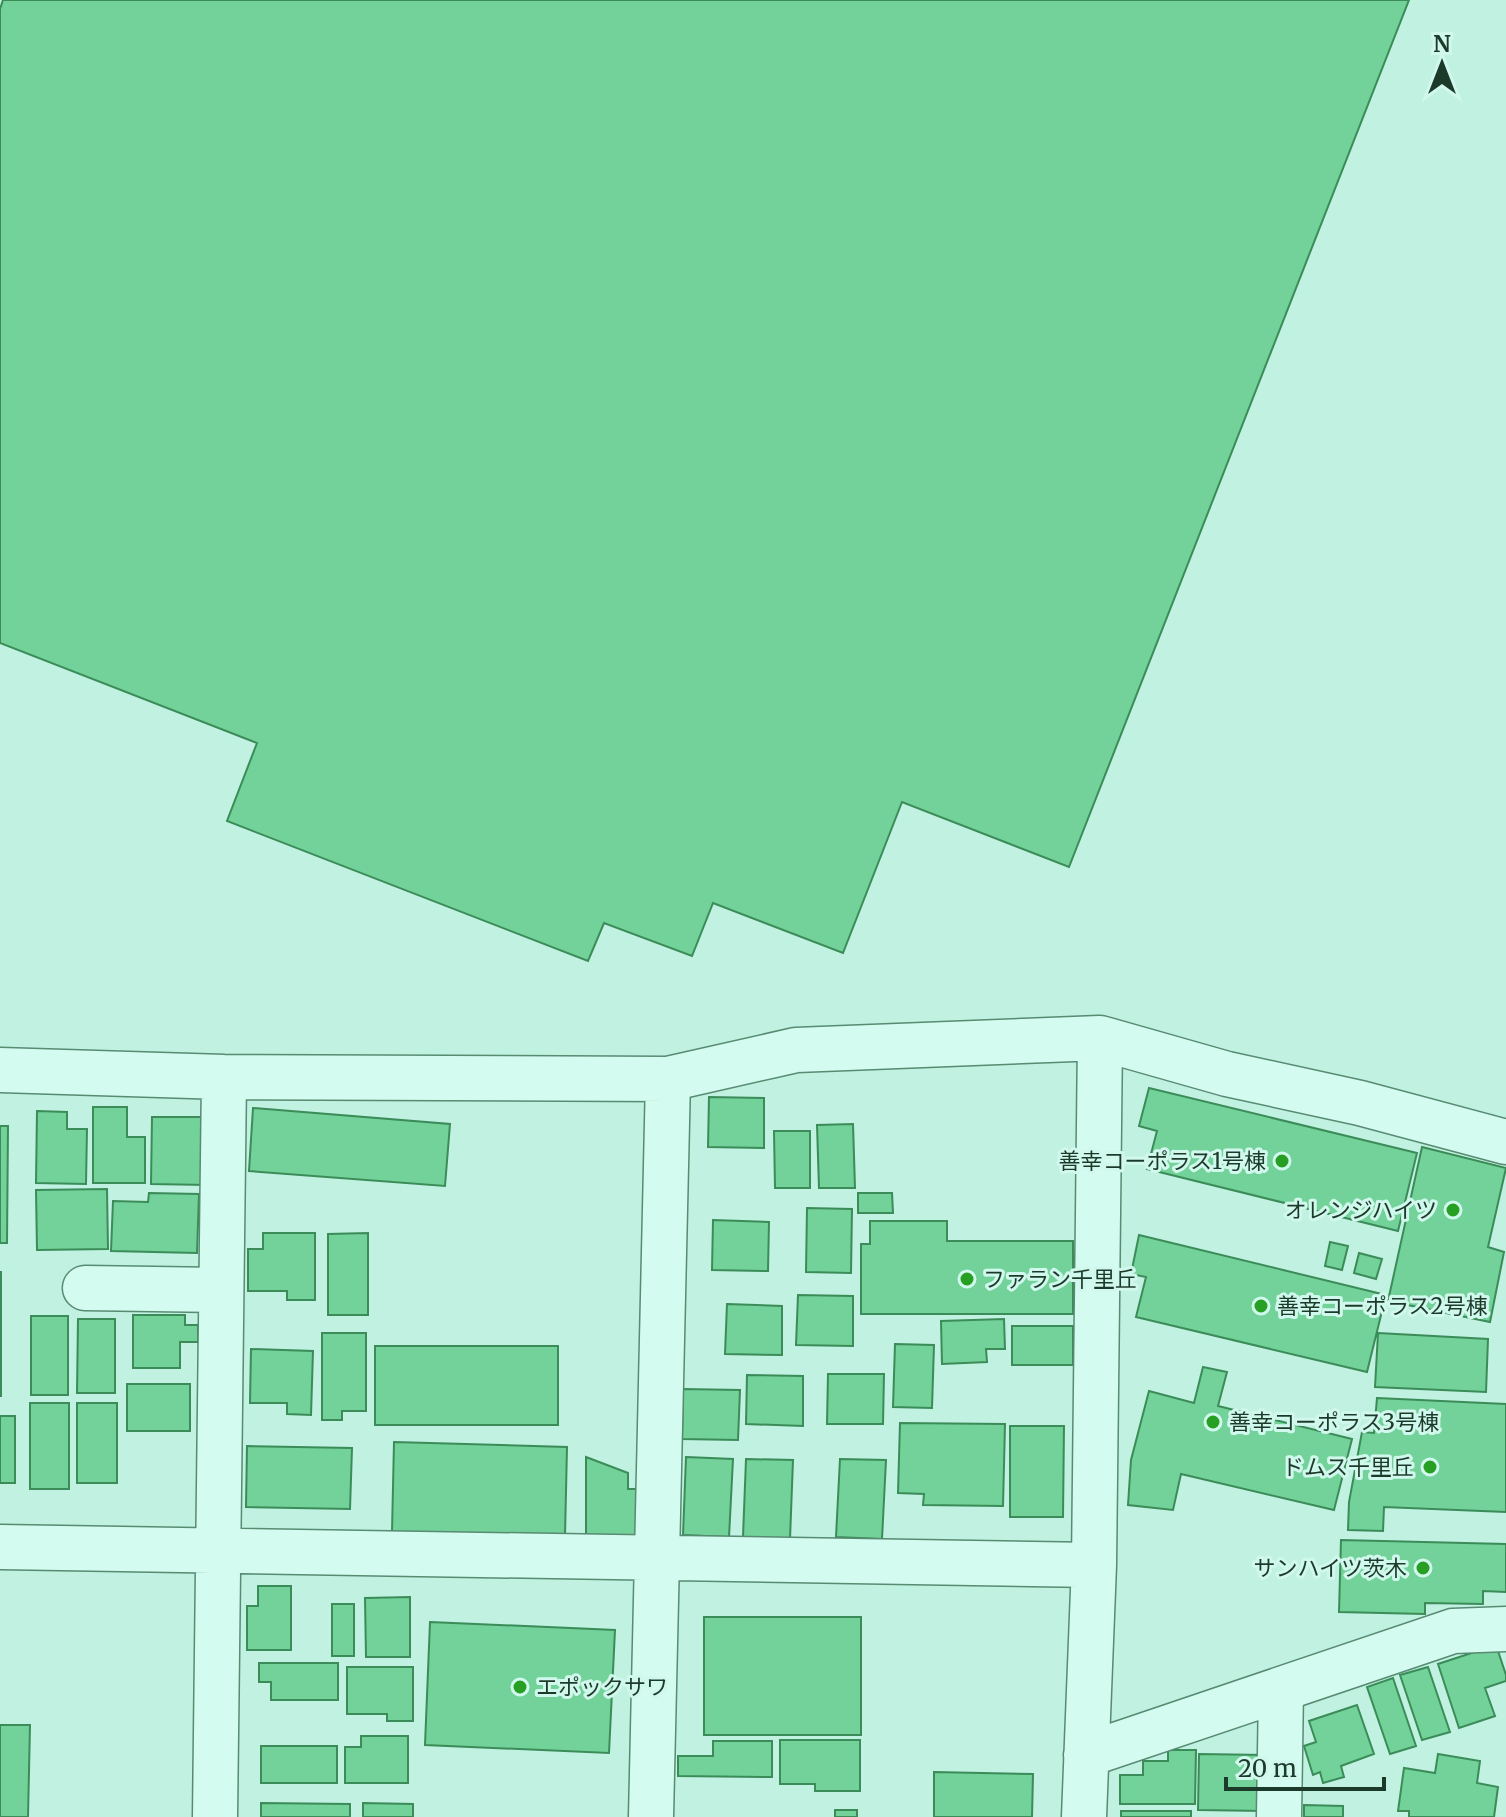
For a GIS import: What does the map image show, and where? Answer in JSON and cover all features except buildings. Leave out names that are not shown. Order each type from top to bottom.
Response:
[{"type":"street","points":[[1084,1817],[1094,1565],[1100,1038]]},
{"type":"street","points":[[0,1070],[224,1077],[668,1079],[796,1050],[1100,1038],[1227,1074],[1360,1103],[1506,1142]]},
{"type":"street","points":[[215,1817],[224,1077]]},
{"type":"street","points":[[651,1817],[668,1079]]},
{"type":"street","points":[[85,1288],[221,1290]]},
{"type":"street","points":[[0,1547],[1094,1565]]},
{"type":"street","points":[[1086,1755],[1453,1631],[1506,1629]]},
{"type":"street","points":[[1279,1817],[1281,1689]]},
{"type":"place","name":"善幸コーポラス1号棟","points":[[1282,1161]]},
{"type":"place","name":"オレンジハイツ","points":[[1453,1210]]},
{"type":"place","name":"ファラン千里丘","points":[[967,1279]]},
{"type":"place","name":"善幸コーポラス2号棟","points":[[1261,1306]]},
{"type":"place","name":"善幸コーポラス3号棟","points":[[1213,1422]]},
{"type":"place","name":"ドムス千里丘","points":[[1430,1467]]},
{"type":"place","name":"サンハイツ茨木","points":[[1423,1568]]},
{"type":"place","name":"エポックサワ","points":[[520,1687]]}]
